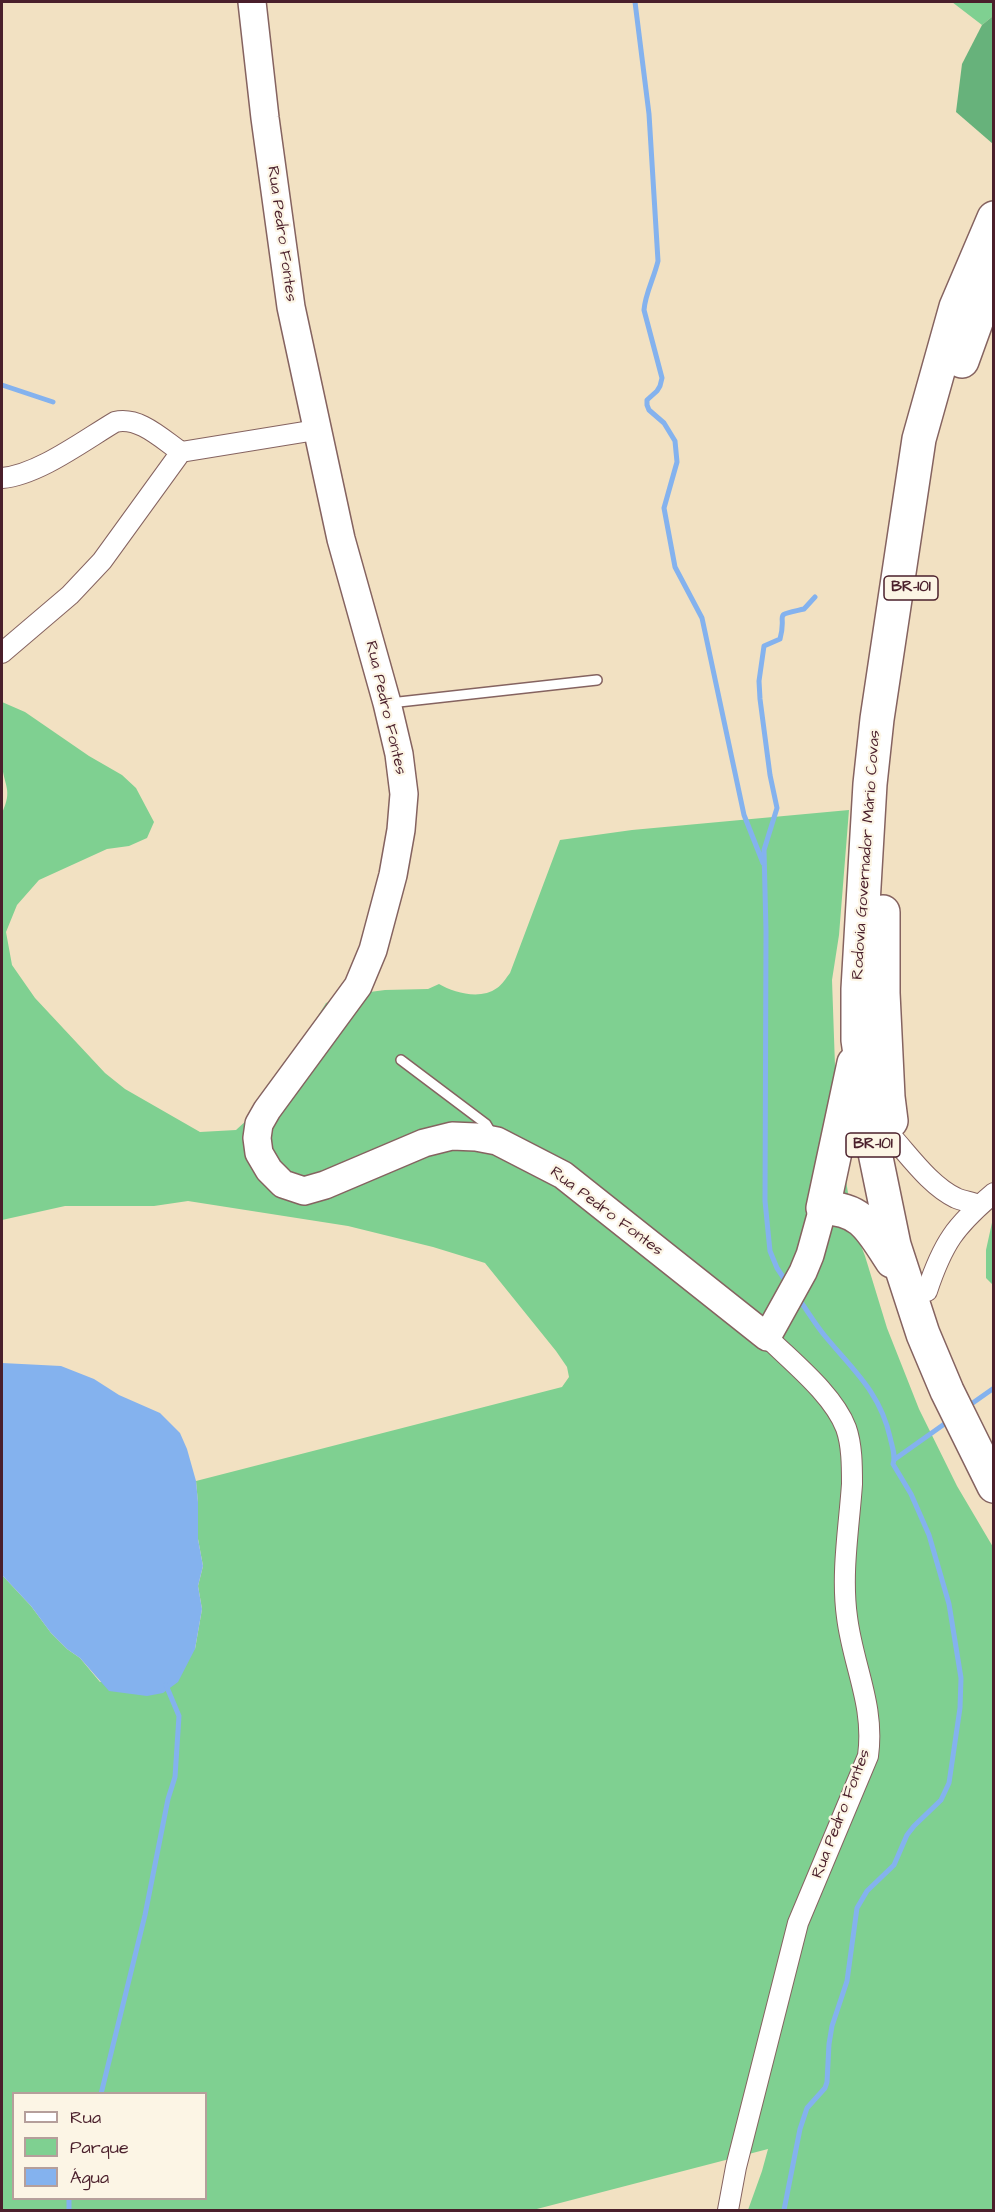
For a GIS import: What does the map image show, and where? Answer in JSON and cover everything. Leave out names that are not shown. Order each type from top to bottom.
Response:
[{"type":"highway","name":"Rodovia Governador Mário Covas","points":[[993,218],[956,307],[919,440],[879,707],[870,784],[858,989],[858,1040],[873,1143],[894,1245],[993,1440]]},
{"type":"highway","name":"Rodovia Governador Mário Covas","points":[[993,272],[962,363],[938,448],[911,586],[896,732],[883,915],[883,993],[887,1086],[916,1286],[931,1353],[993,1486]]},
{"type":"highway","points":[[858,1040],[823,1208],[840,1208],[855,1214],[916,1286]]},
{"type":"street","name":"Rua Pedro Fontes","points":[[252,2],[265,118],[291,307],[341,539],[399,754],[404,794],[401,831],[393,875],[373,950],[358,986],[267,1110],[259,1125],[257,1138],[259,1153],[283,1184],[304,1191],[324,1185],[424,1143],[452,1136],[497,1141],[563,1176],[767,1337],[825,1395],[838,1412],[846,1429],[852,1476],[845,1591],[847,1618],[866,1698],[871,1735],[868,1756],[798,1923],[736,2167],[728,2211]]},
{"type":"street","points":[[2,478],[37,468],[115,422],[123,420],[139,424],[181,452],[316,430]]},
{"type":"street","points":[[2,652],[70,595],[102,561],[181,452]]},
{"type":"street","points":[[893,1138],[936,1183],[955,1197],[986,1199]]},
{"type":"street","points":[[916,1286],[938,1258],[949,1239],[986,1199]]},
{"type":"street","points":[[767,1337],[803,1272],[823,1208]]},
{"type":"lane","points":[[387,703],[597,680]]},
{"type":"lane","points":[[401,1060],[486,1124],[497,1141]]},
{"type":"lane","points":[[721,2211],[736,2167]]},
{"type":"green space","points":[[952,2],[993,2],[993,16],[982,25]]},
{"type":"green space","points":[[993,16],[993,144],[956,112],[962,64],[982,25]]},
{"type":"green space","points":[[2,702],[25,712],[89,756],[122,775],[136,788],[154,822],[147,838],[129,846],[107,849],[39,880],[17,905],[6,932],[12,965],[35,998],[105,1073],[125,1089],[200,1132],[236,1130],[248,1119],[284,1071],[326,1003],[347,995],[385,990],[428,989],[439,984],[468,994],[483,994],[499,987],[510,973],[560,840],[632,830],[849,810],[839,935],[832,980],[837,1123],[853,1225],[887,1328],[919,1409],[957,1486],[993,1547],[993,2210],[748,2210],[768,2149],[533,2210],[2,2210],[2,1575],[31,1606],[51,1633],[80,1658],[100,1682],[195,1649],[202,1609],[198,1586],[203,1566],[198,1539],[196,1481],[562,1387],[569,1377],[567,1367],[556,1351],[485,1263],[433,1247],[348,1226],[188,1201],[154,1206],[65,1206],[2,1220],[2,813],[7,798],[7,788],[3,772]]},
{"type":"green space","points":[[993,1218],[993,1285],[986,1278],[986,1250]]},
{"type":"water","points":[[2,1363],[61,1366],[94,1379],[119,1395],[160,1413],[180,1433],[196,1481],[198,1539],[203,1566],[198,1586],[202,1609],[195,1649],[178,1682],[163,1693],[147,1696],[109,1691],[80,1658],[51,1633],[31,1606],[2,1575]]},
{"type":"waterway","points":[[635,2],[649,114],[658,261],[644,310],[662,378],[657,391],[647,400],[647,405],[649,410],[664,423],[675,441],[677,462],[664,508],[675,567],[702,618],[744,815],[763,863]]},
{"type":"waterway","points":[[2,385],[53,402]]},
{"type":"waterway","points":[[787,1283],[770,1251],[765,1201],[764,850],[777,808],[770,775],[759,681],[764,646],[780,639],[782,616],[804,609],[815,597]]},
{"type":"waterway","points":[[784,2210],[800,2129],[807,2108],[825,2088],[827,2082],[832,2026],[847,1981],[857,1908],[867,1891],[894,1865],[907,1835],[941,1800],[949,1783],[960,1708],[961,1678],[949,1604],[929,1535],[911,1494],[893,1464],[893,1448],[880,1407],[864,1382],[821,1331],[798,1298]]},
{"type":"waterway","points":[[967,1407],[994,1388]]},
{"type":"waterway","points":[[895,1459],[950,1420]]},
{"type":"waterway","points":[[101,2092],[145,1915],[168,1799],[175,1777],[179,1716],[166,1685]]},
{"type":"waterway","points":[[69,2200],[69,2210]]}]
